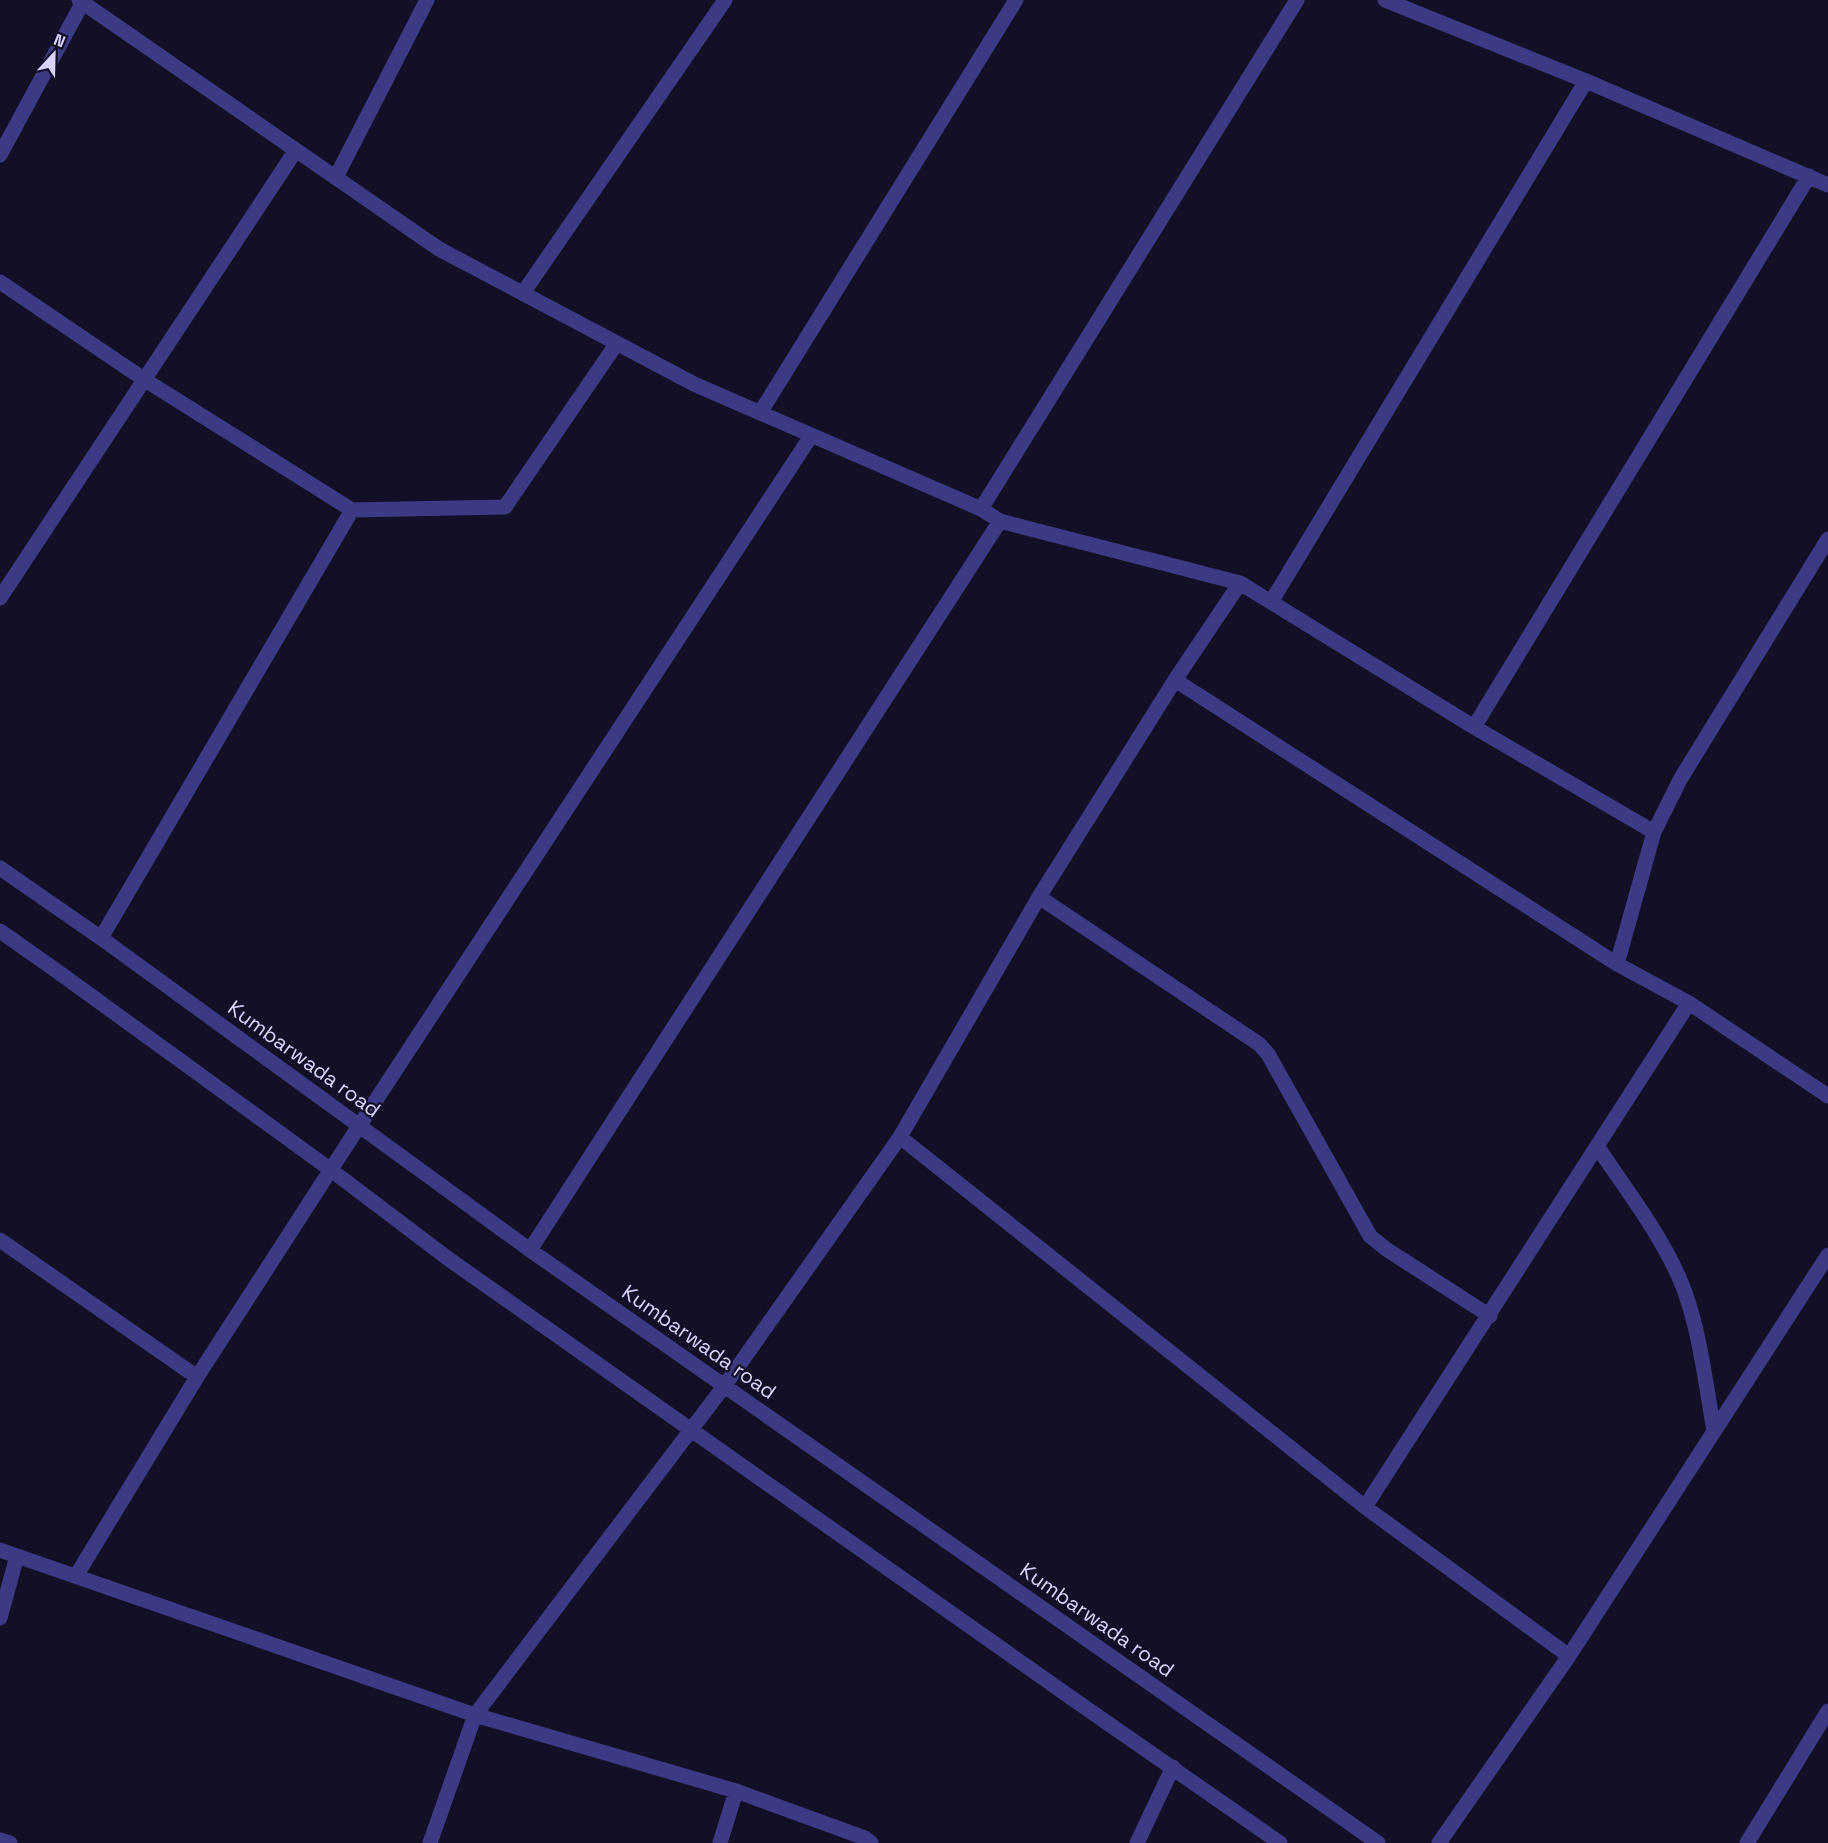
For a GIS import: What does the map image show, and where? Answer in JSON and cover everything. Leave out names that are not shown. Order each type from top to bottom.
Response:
[{"type":"street","points":[[336,177],[427,0]]},
{"type":"street","points":[[523,293],[725,0]]},
{"type":"street","points":[[760,413],[1016,0]]},
{"type":"street","points":[[981,509],[1297,0]]},
{"type":"street","points":[[1385,0],[1586,81],[1828,184]]},
{"type":"street","points":[[0,155],[82,1],[439,249],[694,384],[981,509],[1000,521],[1240,583],[1474,727],[1654,832]]},
{"type":"street","points":[[1271,602],[1586,81]]},
{"type":"street","points":[[0,598],[296,150]]},
{"type":"street","points":[[1474,727],[1809,176]]},
{"type":"street","points":[[0,282],[145,380],[352,510],[505,507],[617,343]]},
{"type":"street","points":[[76,1576],[196,1377],[811,436]]},
{"type":"street","points":[[101,938],[352,510]]},
{"type":"street","points":[[530,1250],[1000,521]]},
{"type":"street","points":[[1617,964],[1654,832],[1681,778],[1828,539]]},
{"type":"street","points":[[430,1843],[476,1714],[725,1385],[900,1137],[1040,897],[1175,681],[1240,583]]},
{"type":"street","points":[[1175,681],[1617,964],[1689,1003],[1828,1096]]},
{"type":"street","name":"Kumbarwada road","points":[[0,868],[101,938],[530,1250],[1378,1843]]},
{"type":"street","points":[[1040,897],[1259,1044],[1268,1054],[1370,1236],[1386,1249],[1490,1316]]},
{"type":"street","points":[[0,932],[62,974],[331,1170],[450,1260],[1280,1843]]},
{"type":"street","points":[[1365,1507],[1490,1316],[1689,1003]]},
{"type":"street","points":[[900,1137],[1365,1507],[1569,1656]]},
{"type":"street","points":[[1597,1146],[1663,1244],[1678,1276],[1691,1312],[1714,1431]]},
{"type":"street","points":[[0,1240],[196,1377]]},
{"type":"street","points":[[1439,1843],[1569,1656],[1828,1255]]},
{"type":"street","points":[[0,1550],[476,1714],[736,1791],[865,1838],[872,1843]]},
{"type":"street","points":[[0,1618],[17,1556]]},
{"type":"street","points":[[1746,1843],[1828,1711]]},
{"type":"street","points":[[1137,1843],[1173,1767]]},
{"type":"street","points":[[720,1843],[736,1791]]},
{"type":"street","points":[[0,1840],[10,1843]]}]
